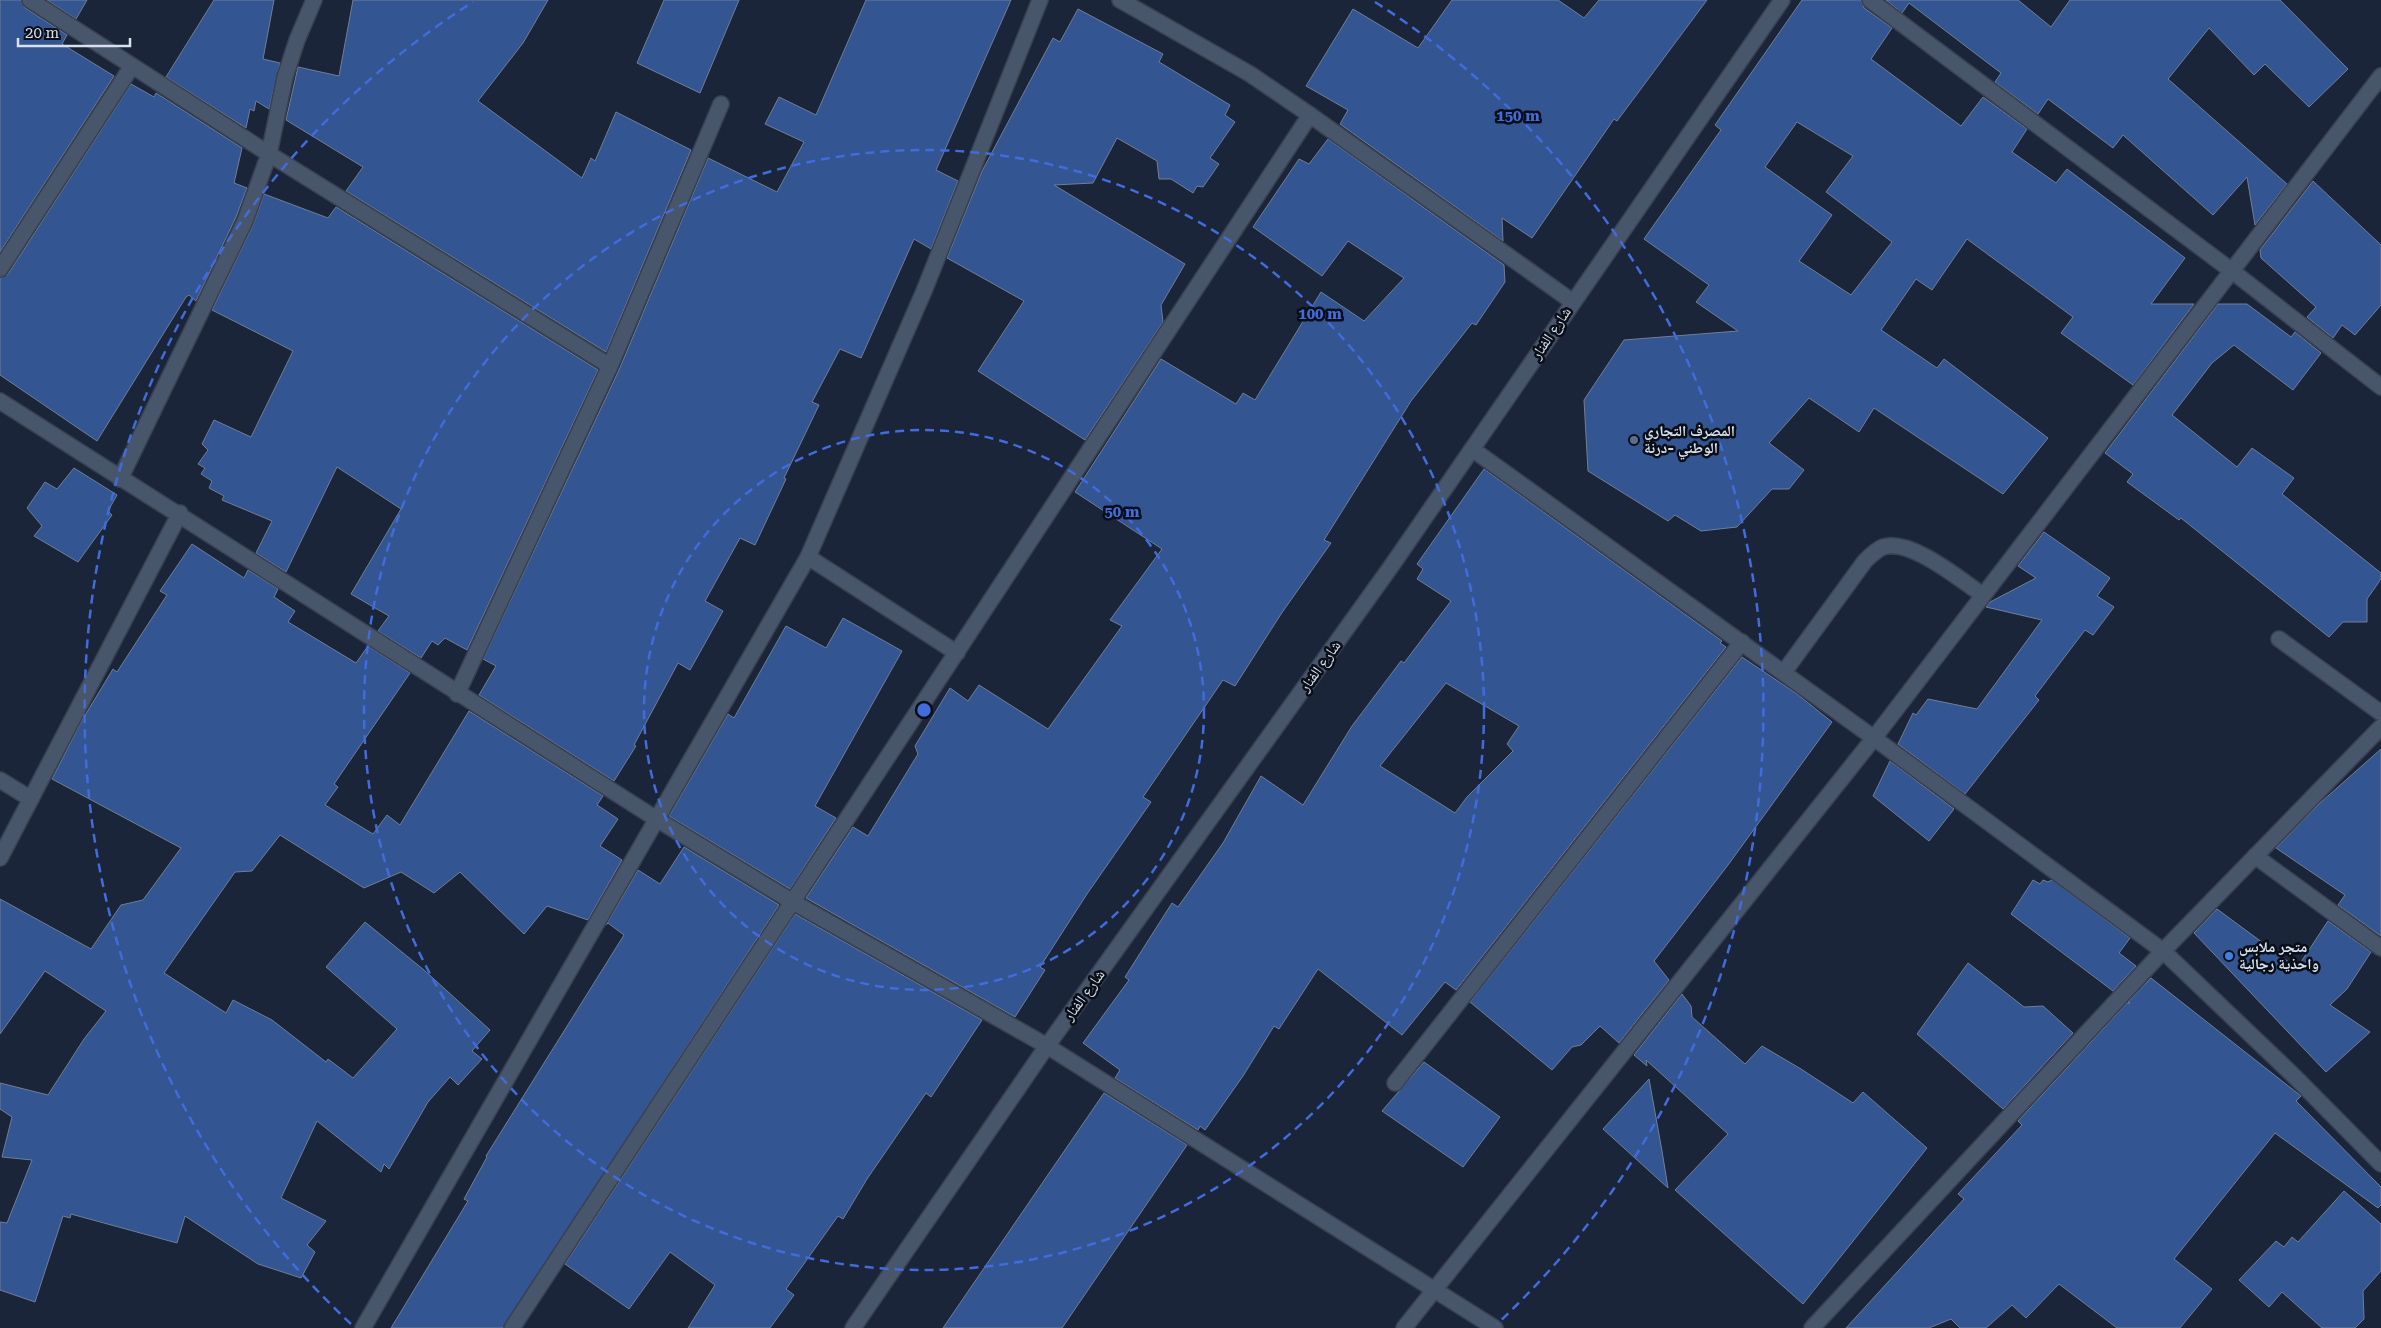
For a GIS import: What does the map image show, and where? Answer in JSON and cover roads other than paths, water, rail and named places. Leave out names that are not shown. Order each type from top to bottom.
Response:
[{"type":"street","points":[[30,0],[268,154],[610,366]]},
{"type":"street","points":[[120,479],[245,221],[268,154],[285,77],[297,40],[314,0]]},
{"type":"street","points":[[363,1328],[658,820],[808,557],[924,290],[1040,0]]},
{"type":"street","points":[[1120,0],[1250,74],[1573,302]]},
{"type":"street","name":"شارع الفنار","points":[[853,1328],[1046,1046],[1390,568],[1782,0]]},
{"type":"street","points":[[1870,0],[2232,271],[2381,387]]},
{"type":"street","points":[[0,268],[132,66]]},
{"type":"street","points":[[1404,1328],[1874,738],[2381,76]]},
{"type":"street","points":[[457,694],[610,366],[721,104]]},
{"type":"street","points":[[512,1328],[1310,115]]},
{"type":"street","points":[[0,401],[120,479],[180,514],[457,694],[658,820],[793,902],[1046,1046],[1435,1288],[1495,1328]]},
{"type":"street","points":[[1472,449],[1784,672],[2163,951],[2294,1075],[2381,1164]]},
{"type":"street","points":[[0,858],[180,514]]},
{"type":"street","points":[[1784,672],[1865,561],[1873,553],[1884,547],[1898,546],[1913,550],[1984,595]]},
{"type":"street","points":[[808,557],[957,653]]},
{"type":"street","points":[[2279,639],[2381,713]]},
{"type":"street","points":[[1395,1084],[1742,642]]},
{"type":"street","points":[[1812,1328],[2163,951],[2381,726]]},
{"type":"street","points":[[0,780],[31,799]]},
{"type":"street","points":[[2255,856],[2381,948]]},
{"type":"place","name":"المصرف التجاري الوطني -درنة","points":[[1634,440]]},
{"type":"place","name":"متجر ملابس واحذية رجالية","points":[[2229,956]]}]
